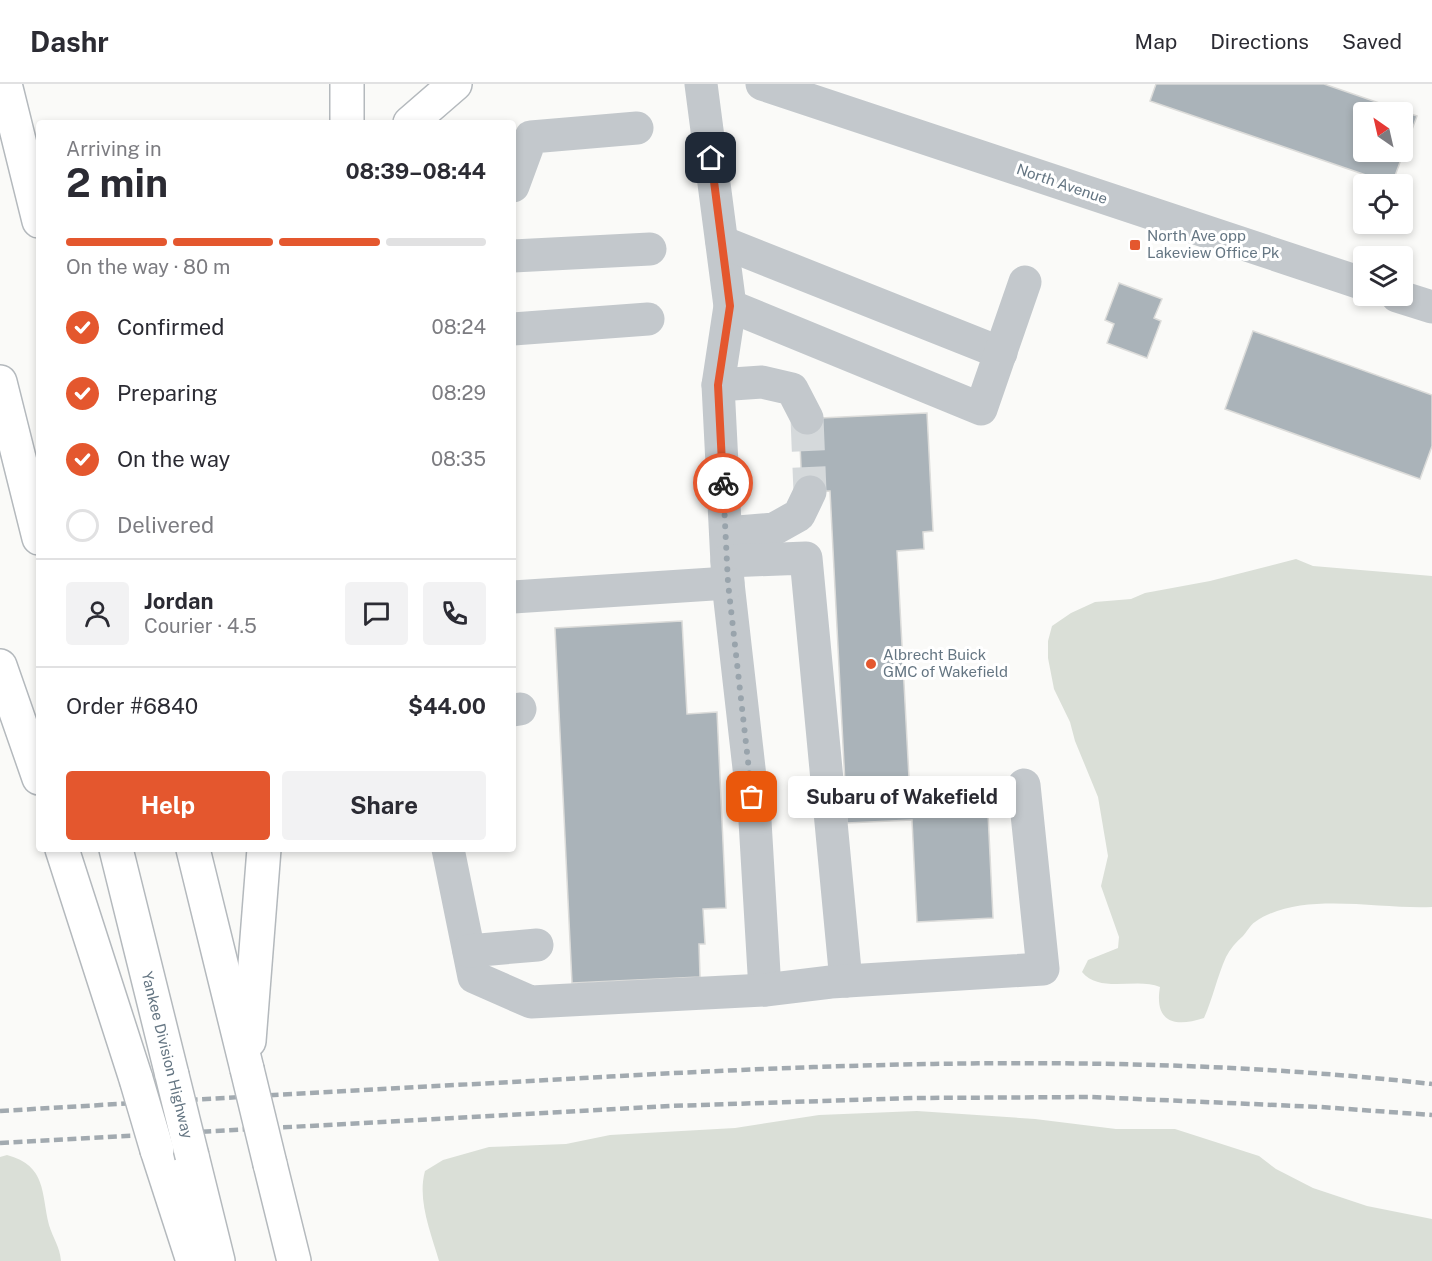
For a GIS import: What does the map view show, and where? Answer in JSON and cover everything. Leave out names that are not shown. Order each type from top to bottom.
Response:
[{"type":"highway","points":[[347,84],[347,120]]},
{"type":"highway","points":[[413,120],[455,84]]},
{"type":"highway","points":[[5,85],[36,209]]},
{"type":"highway","points":[[0,382],[36,526]]},
{"type":"highway","points":[[0,666],[36,769]]},
{"type":"highway","points":[[63,852],[193,1261]]},
{"type":"highway","name":"Yankee Division Highway","points":[[117,852],[218,1261]]},
{"type":"highway","points":[[194,852],[294,1261]]},
{"type":"highway","points":[[247,1069],[264,852]]},
{"type":"street","points":[[701,84],[730,306],[718,385],[727,559],[754,821],[765,990]]},
{"type":"street","name":"North Avenue","points":[[762,84],[1353,280]]},
{"type":"street","points":[[516,178],[531,137],[637,128]]},
{"type":"street","points":[[722,242],[1001,353]]},
{"type":"street","points":[[516,256],[650,249]]},
{"type":"street","points":[[730,306],[981,409],[1025,282]]},
{"type":"street","points":[[1413,301],[1432,307]]},
{"type":"street","points":[[516,329],[648,319]]},
{"type":"street","points":[[718,385],[762,382],[792,389],[807,418]]},
{"type":"street","points":[[727,559],[799,515],[810,492]]},
{"type":"street","points":[[516,596],[727,559],[806,558],[846,981]]},
{"type":"street","points":[[449,852],[474,977],[531,1002],[765,990],[846,981],[1043,969],[1024,785]]},
{"type":"street","points":[[469,951],[537,945]]},
{"type":"shaded area","points":[[1296,559],[1313,566],[1432,576],[1432,907],[1317,904],[1273,912],[1253,923],[1229,951],[1204,1018],[1175,1022],[1163,1015],[1160,1008],[1160,987],[1151,984],[1109,984],[1090,979],[1082,972],[1088,960],[1118,948],[1119,937],[1101,886],[1108,856],[1098,797],[1075,741],[1070,722],[1054,689],[1048,658],[1048,641],[1052,626],[1071,613],[1095,602],[1131,599],[1145,593],[1210,581]]},
{"type":"shaded area","points":[[917,1111],[1035,1119],[1116,1129],[1175,1129],[1259,1156],[1276,1169],[1313,1188],[1367,1206],[1432,1219],[1432,1261],[439,1261],[426,1216],[423,1193],[425,1171],[443,1160],[489,1147],[566,1144],[610,1135],[735,1128],[819,1115]]},
{"type":"shaded area","points":[[7,1155],[20,1160],[36,1174],[61,1261],[0,1261],[0,1157]]},
{"type":"building","points":[[1156,84],[1324,84],[1376,102],[1353,102],[1353,162],[1400,162],[1396,174],[1363,174],[1150,101]]},
{"type":"building","points":[[1413,115],[1417,116],[1413,127]]},
{"type":"building","points":[[1119,283],[1162,299],[1154,318],[1161,321],[1147,358],[1107,343],[1114,324],[1105,320]]},
{"type":"building","points":[[1253,331],[1432,395],[1432,446],[1420,479],[1225,409]]},
{"type":"building","name":"Albrecht Buick GMC of Wakefield","points":[[927,413],[933,531],[923,532],[924,549],[897,551],[909,778],[930,777],[931,795],[987,792],[993,918],[917,922],[912,820],[847,823],[830,491],[802,492],[799,419]]},
{"type":"building","points":[[682,621],[687,714],[717,712],[726,908],[703,909],[705,944],[699,944],[700,977],[572,983],[555,628]]},
{"type":"tunnel","points":[[807,418],[810,492]]},
{"type":"railway","points":[[0,1111],[658,1074],[879,1065],[990,1063],[1211,1067],[1432,1084]]},
{"type":"railway","points":[[0,1143],[670,1106],[913,1098],[1092,1097],[1320,1107],[1432,1115]]},
{"type":"way so far","points":[[723,483],[728,583],[752,797]]},
{"type":"place","name":"North Ave opp Lakeview Office Pk","points":[[1135,245]]},
{"type":"place","name":"Albrecht Buick GMC of Wakefield","points":[[871,664]]},
{"type":"place","name":"Subaru of Wakefield","points":[[752,797]]},
{"type":"route","points":[[711,158],[730,306],[718,385],[723,483]]}]
